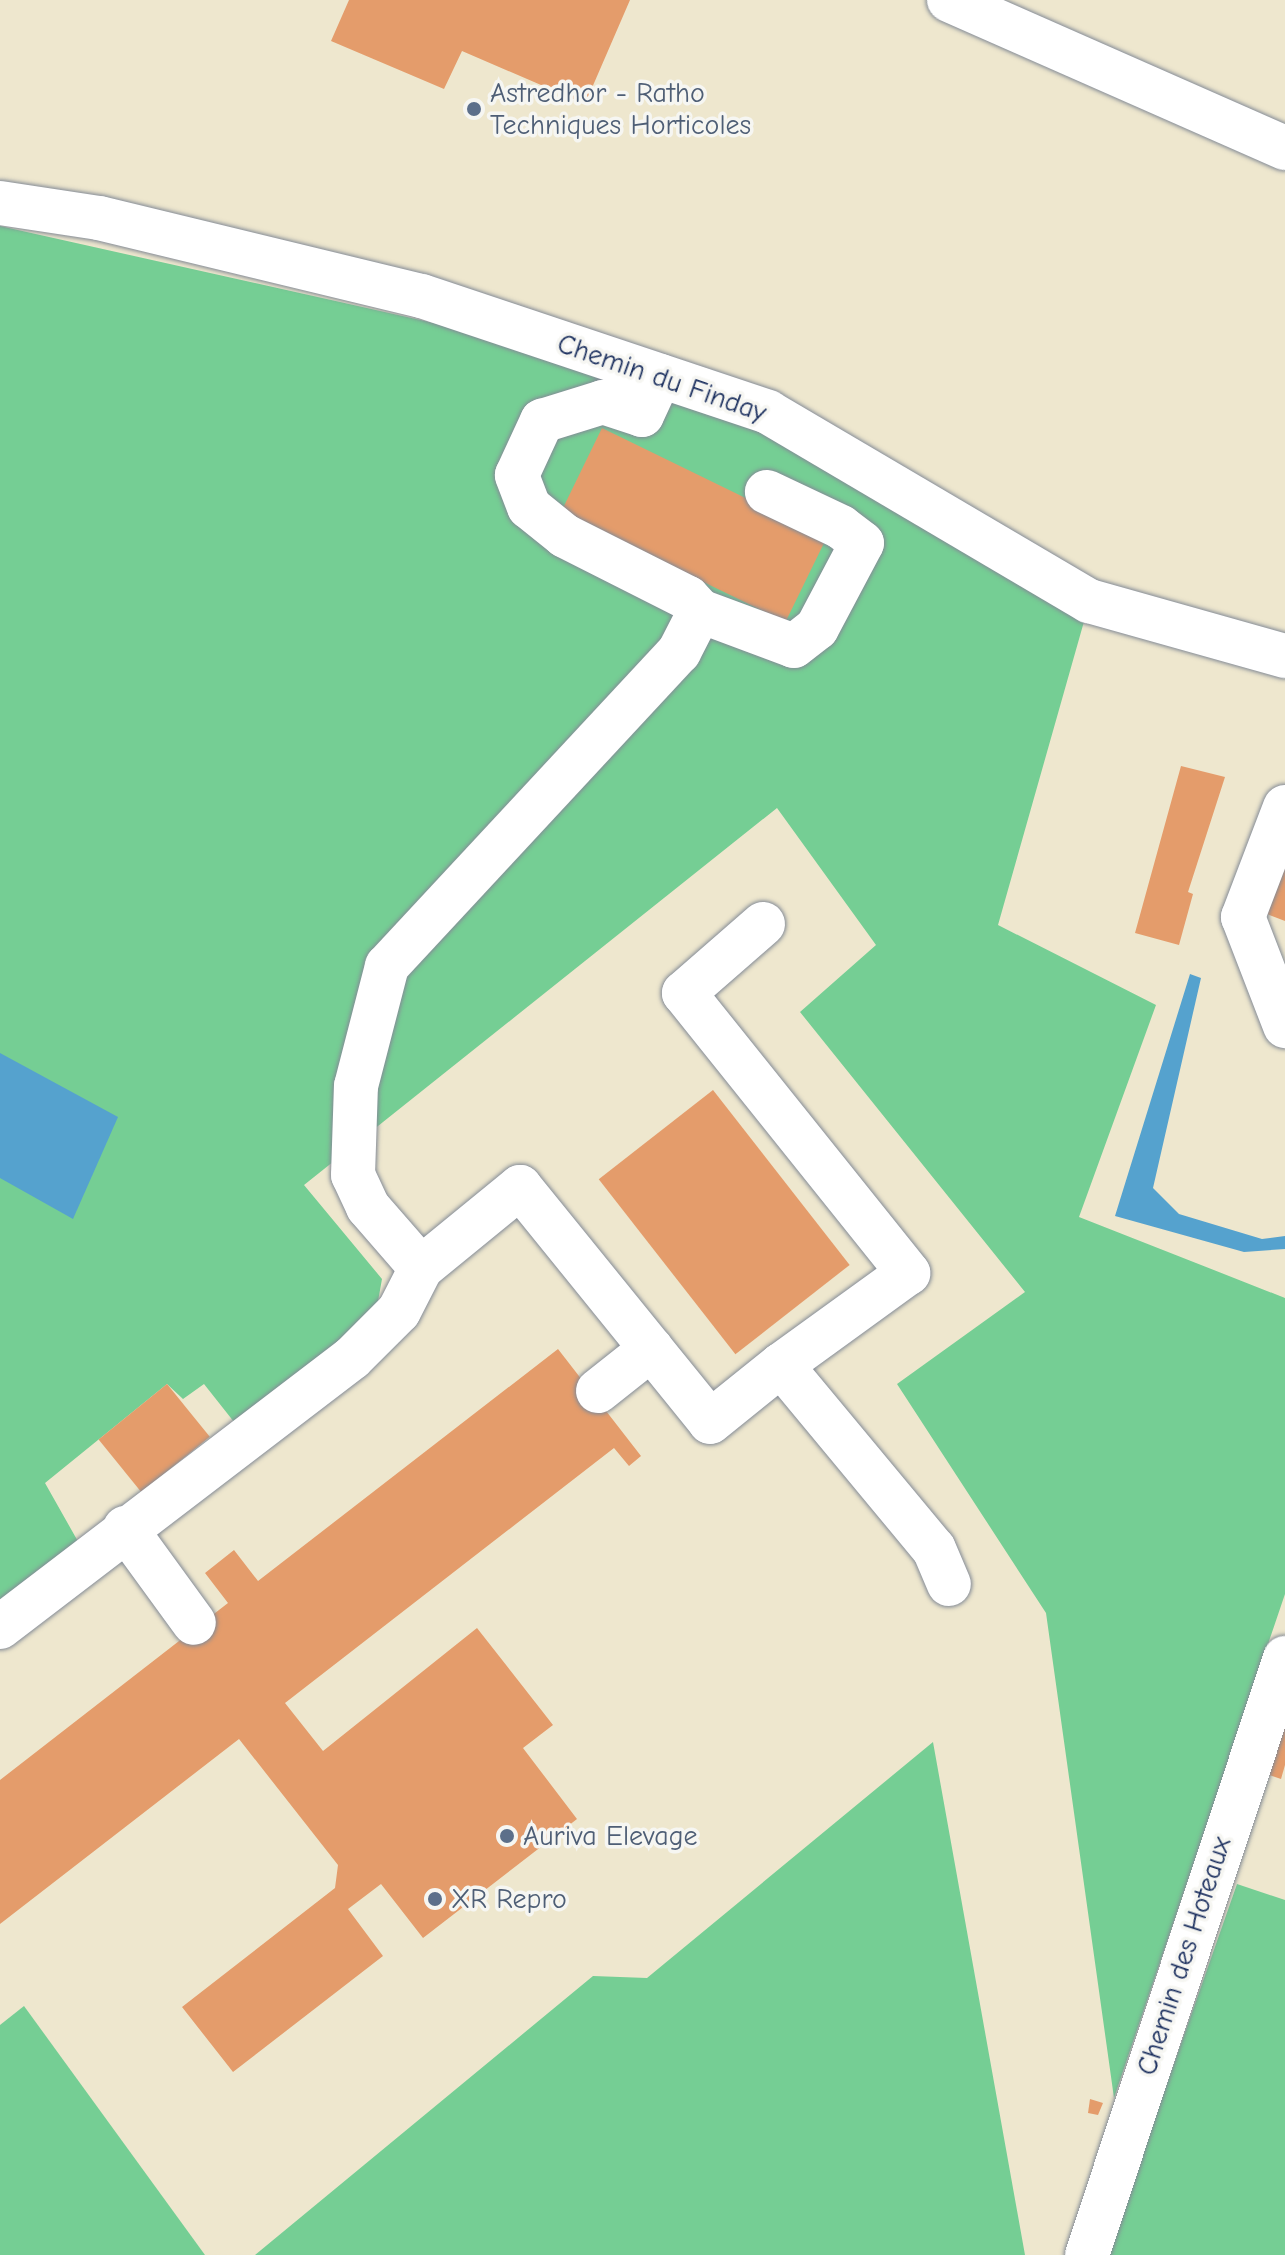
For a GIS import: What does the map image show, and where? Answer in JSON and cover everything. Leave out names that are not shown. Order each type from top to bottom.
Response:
[{"type":"street","points":[[949,0],[1285,148]]},
{"type":"street","name":"Chemin du Finday","points":[[0,203],[99,218],[422,296],[768,412],[1089,601],[1285,656]]},
{"type":"street","points":[[660,376],[642,415],[603,402],[542,421],[517,475],[529,507],[565,536],[688,598],[700,611],[794,646],[817,628],[862,543],[841,527],[767,492]]},
{"type":"street","points":[[421,1268],[368,1207],[353,1175],[356,1086],[387,966],[679,652],[700,611]]},
{"type":"street","points":[[1285,807],[1243,917],[1285,1026]]},
{"type":"street","points":[[0,1627],[125,1528],[352,1358],[399,1311],[421,1268],[520,1187],[710,1422],[781,1365],[908,1273],[684,993],[763,924]]},
{"type":"street","points":[[598,1391],[651,1349]]},
{"type":"street","points":[[781,1365],[934,1549],[949,1584]]},
{"type":"street","points":[[125,1528],[194,1623]]},
{"type":"street","name":"Chemin des Hoteaux","points":[[1087,2255],[1285,1658]]},
{"type":"green space","points":[[0,226],[523,343],[763,428],[1085,618],[998,925],[1156,1005],[1079,1217],[1285,1298],[1285,1594],[1114,2098],[1046,1613],[897,1384],[1025,1292],[800,1012],[876,945],[777,808],[304,1185],[382,1279],[375,1318],[238,1427],[204,1384],[183,1399],[167,1384],[45,1483],[80,1545],[0,1608]]},
{"type":"green space","points":[[933,1742],[1025,2255],[255,2255],[593,1976],[647,1978]]},
{"type":"green space","points":[[1237,1884],[1285,1900],[1285,2255],[1107,2255]]},
{"type":"green space","points":[[24,2006],[205,2255],[0,2255],[0,2025]]},
{"type":"water","points":[[1190,974],[1201,978],[1153,1188],[1179,1214],[1262,1239],[1285,1236],[1285,1249],[1244,1252],[1115,1216]]},
{"type":"water","points":[[0,1053],[118,1117],[73,1219],[0,1178]]},
{"type":"building","points":[[349,0],[630,0],[585,104],[462,51],[444,89],[331,41]]},
{"type":"building","points":[[602,428],[827,538],[785,622],[561,512]]},
{"type":"building","points":[[1181,766],[1225,777],[1188,892],[1193,894],[1179,945],[1135,933]]},
{"type":"building","points":[[1285,848],[1285,921],[1259,911]]},
{"type":"building","points":[[713,1090],[850,1265],[735,1354],[599,1179]]},
{"type":"building","points":[[558,1349],[641,1456],[629,1466],[614,1448],[285,1703],[323,1751],[477,1628],[553,1725],[523,1748],[577,1819],[423,1938],[381,1884],[348,1909],[383,1956],[233,2072],[182,2007],[335,1888],[338,1865],[239,1739],[0,1924],[0,1780],[228,1603],[205,1573],[234,1550],[258,1581]]},
{"type":"building","points":[[167,1384],[210,1437],[141,1492],[99,1439]]},
{"type":"building","points":[[1285,1708],[1285,1765],[1281,1779],[1263,1773]]},
{"type":"building","points":[[1090,2099],[1103,2103],[1098,2115],[1088,2113]]},
{"type":"place","name":"Astredhor - Ratho Techniques Horticoles","points":[[474,109]]},
{"type":"place","name":"Auriva Elevage","points":[[507,1836]]},
{"type":"place","name":"XR Repro","points":[[435,1899]]}]
